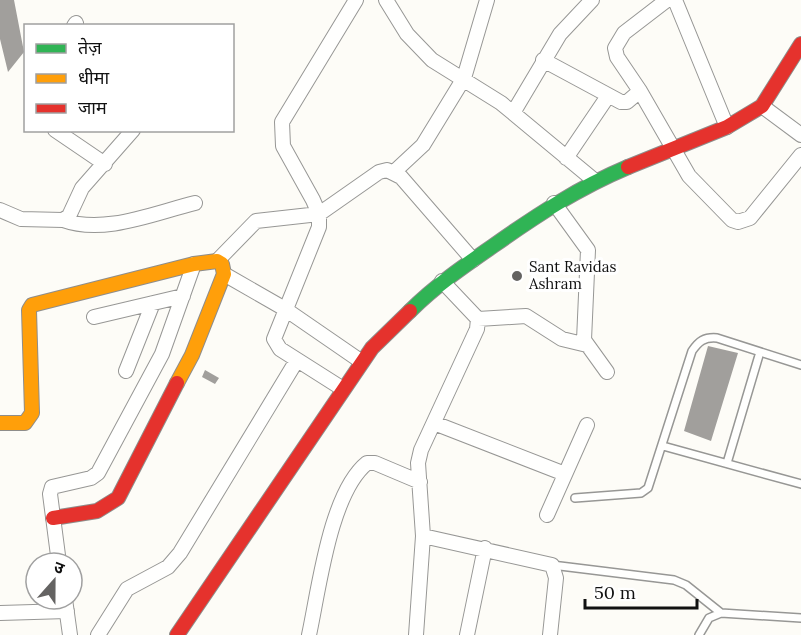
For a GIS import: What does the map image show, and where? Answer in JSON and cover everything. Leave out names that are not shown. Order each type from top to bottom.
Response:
[{"type":"street","points":[[343,389],[275,344],[276,333],[285,309],[319,227],[318,214],[283,146],[282,122],[356,0]]},
{"type":"street","points":[[386,0],[417,46],[432,60],[464,78],[513,113],[595,181]]},
{"type":"street","points":[[0,423],[25,423],[32,413],[29,310],[32,306],[194,264],[218,261],[256,221],[318,214],[379,172],[393,172],[423,145],[464,78],[487,0]]},
{"type":"street","points":[[513,113],[560,34],[592,0]]},
{"type":"street","points":[[668,0],[624,33],[615,48],[617,57],[640,91],[672,149],[698,186],[738,222],[750,218],[801,155]]},
{"type":"street","points":[[675,0],[727,127]]},
{"type":"street","points":[[177,635],[362,362],[402,316],[442,281],[554,203],[595,181],[727,127],[762,106],[801,44]]},
{"type":"street","points":[[543,60],[608,96],[627,102],[640,91]]},
{"type":"street","points":[[566,158],[608,96]]},
{"type":"street","points":[[762,106],[801,135]]},
{"type":"street","points":[[58,132],[105,164]]},
{"type":"street","points":[[63,220],[69,216],[82,188],[131,132]]},
{"type":"street","points":[[393,172],[473,260]]},
{"type":"street","points":[[0,210],[21,219],[63,220],[77,225],[102,226],[195,203]]},
{"type":"street","points":[[554,203],[588,250],[584,330],[587,345],[607,372]]},
{"type":"street","points":[[53,518],[97,511],[118,498],[187,366],[224,274],[225,269],[218,261]]},
{"type":"street","points":[[57,551],[51,487],[91,478],[98,473],[150,378],[194,264]]},
{"type":"street","points":[[224,274],[285,309],[362,362]]},
{"type":"street","points":[[416,635],[423,536],[420,457],[477,329],[478,319],[442,281]]},
{"type":"street","points":[[94,317],[183,296]]},
{"type":"street","points":[[126,371],[153,303]]},
{"type":"street","points":[[478,319],[526,316],[562,339],[587,345]]},
{"type":"street","points":[[98,635],[126,589],[168,567],[180,553],[297,360]]},
{"type":"street","points":[[434,423],[565,474]]},
{"type":"street","points":[[547,515],[587,425]]},
{"type":"street","points":[[309,635],[334,520],[354,477],[367,463],[375,463],[420,482]]},
{"type":"street","points":[[423,536],[552,565],[556,578],[550,635]]},
{"type":"street","points":[[466,635],[485,549]]},
{"type":"street","points":[[0,614],[24,611]]},
{"type":"street","points":[[67,611],[70,635]]},
{"type":"lane","points":[[575,498],[641,493],[648,488],[692,351],[699,342],[707,337],[717,338],[801,365]]},
{"type":"lane","points":[[727,463],[760,352]]},
{"type":"lane","points":[[663,446],[801,484]]},
{"type":"lane","points":[[552,565],[674,580],[686,585],[721,613]]},
{"type":"lane","points":[[699,635],[709,618],[721,613],[801,618]]},
{"type":"building","points":[[0,0],[14,0],[24,52],[8,72],[0,39]]},
{"type":"building","points":[[708,346],[738,353],[711,441],[684,431]]},
{"type":"building","points":[[205,370],[219,378],[215,384],[202,377]]},
{"type":"traffic: fast","points":[[410,311],[429,293],[471,261],[526,224],[575,193],[628,167]]},
{"type":"traffic: slow","points":[[0,423],[25,423],[32,413],[29,310],[32,305],[194,264],[217,261],[222,264],[224,274],[192,355],[177,383]]},
{"type":"traffic: jam","points":[[628,167],[727,127],[762,106],[801,44]]},
{"type":"traffic: jam","points":[[177,635],[372,348],[410,311]]},
{"type":"traffic: jam","points":[[53,518],[97,511],[118,498],[177,383]]},
{"type":"place","name":"Sant Ravidas Ashram","points":[[517,276]]}]
